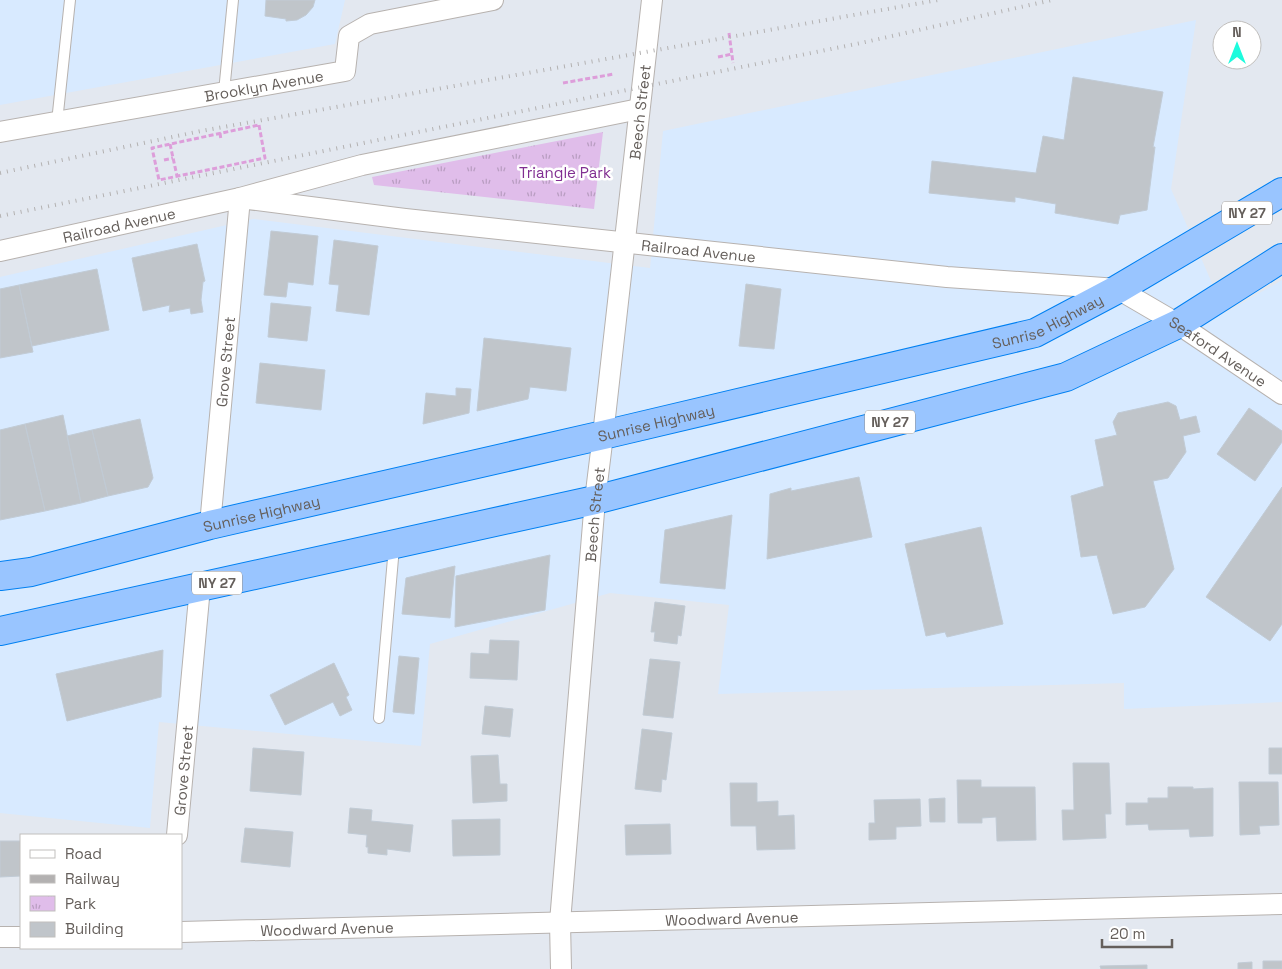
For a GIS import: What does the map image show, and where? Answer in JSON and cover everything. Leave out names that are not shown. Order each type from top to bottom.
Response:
[{"type":"highway","name":"Sunrise Highway","points":[[0,576],[31,572],[210,525],[603,435],[1034,333],[1118,289],[1282,192]]},
{"type":"highway","name":"NY 27","points":[[0,631],[595,500],[1066,377],[1178,324],[1282,258]]},
{"type":"street","name":"Brooklyn Avenue","points":[[0,132],[345,71],[350,36],[370,24],[493,0]]},
{"type":"street","name":"Beech Street","points":[[561,969],[560,922],[595,500],[652,0]]},
{"type":"street","name":"Railroad Avenue","points":[[0,252],[240,198],[362,165],[639,109]]},
{"type":"street","name":"Railroad Avenue","points":[[240,198],[388,217],[947,276],[1118,289],[1152,309]]},
{"type":"street","name":"Grove Street","points":[[210,525],[240,198]]},
{"type":"street","name":"Seaford Avenue","points":[[1152,309],[1178,324],[1282,394]]},
{"type":"street","name":"Grove Street","points":[[177,834],[200,587]]},
{"type":"street","name":"Woodward Avenue","points":[[182,932],[1282,904]]},
{"type":"street","points":[[0,938],[20,937]]},
{"type":"lane","points":[[57,122],[70,0]]},
{"type":"lane","points":[[224,92],[233,0]]},
{"type":"lane","points":[[379,718],[394,543]]},
{"type":"path","points":[[729,33],[734,63]]},
{"type":"path","points":[[718,57],[732,54]]},
{"type":"path","points":[[563,83],[614,74]]},
{"type":"path","points":[[258,125],[265,158],[159,180],[152,148],[220,133],[258,125]]},
{"type":"path","points":[[220,133],[222,140]]},
{"type":"path","points":[[170,144],[177,176]]},
{"type":"path","points":[[164,160],[173,158]]},
{"type":"path","points":[[226,161],[226,166]]},
{"type":"shaded area","points":[[0,0],[345,0],[335,44],[0,105]]},
{"type":"shaded area","points":[[1196,20],[1171,189],[1225,313],[1282,280],[1282,702],[1124,709],[1124,683],[718,694],[729,605],[610,593],[430,644],[421,746],[159,722],[150,828],[0,813],[0,277],[253,219],[650,268],[663,131]]},
{"type":"green space","name":"Triangle Park","points":[[603,132],[594,209],[374,185],[372,177]]},
{"type":"building","points":[[266,0],[315,0],[313,7],[306,15],[297,20],[286,21],[286,19],[265,16]]},
{"type":"building","points":[[1073,77],[1163,92],[1153,147],[1155,147],[1147,210],[1120,215],[1118,224],[1055,213],[1056,204],[1015,197],[1015,202],[929,193],[932,161],[1036,173],[1043,136],[1064,140]]},
{"type":"building","points":[[271,231],[318,236],[313,285],[288,282],[286,297],[264,295]]},
{"type":"building","points":[[334,240],[378,246],[369,315],[336,311],[339,285],[329,284]]},
{"type":"building","points":[[197,244],[205,281],[203,282],[201,300],[203,312],[191,314],[190,308],[169,312],[170,305],[143,311],[132,258]]},
{"type":"building","points":[[97,269],[109,330],[32,346],[19,285]]},
{"type":"building","points":[[746,284],[781,289],[774,349],[739,346]]},
{"type":"building","points":[[19,285],[33,352],[0,358],[0,289]]},
{"type":"building","points":[[271,303],[311,307],[307,341],[268,337]]},
{"type":"building","points":[[484,338],[571,348],[566,391],[530,387],[528,399],[477,411]]},
{"type":"building","points":[[260,363],[325,370],[321,410],[256,403]]},
{"type":"building","points":[[456,388],[471,389],[469,413],[423,424],[426,393],[456,396]]},
{"type":"building","points":[[1168,402],[1176,406],[1180,420],[1196,416],[1200,432],[1183,436],[1186,452],[1168,478],[1153,481],[1174,569],[1145,607],[1113,614],[1097,555],[1081,557],[1071,496],[1104,486],[1095,440],[1117,435],[1113,422],[1118,413]]},
{"type":"building","points":[[1249,408],[1282,431],[1282,442],[1255,481],[1217,454]]},
{"type":"building","points":[[63,415],[81,503],[45,511],[25,424]]},
{"type":"building","points":[[140,419],[153,478],[148,487],[108,496],[92,430]]},
{"type":"building","points":[[25,424],[45,511],[0,520],[0,430]]},
{"type":"building","points":[[92,430],[108,496],[81,503],[67,436]]},
{"type":"building","points":[[859,477],[872,537],[767,559],[770,494],[791,488],[791,491]]},
{"type":"building","points":[[1282,487],[1282,624],[1270,641],[1206,597]]},
{"type":"building","points":[[732,515],[725,589],[660,583],[665,530]]},
{"type":"building","points":[[981,527],[1003,624],[947,637],[945,632],[926,636],[905,544]]},
{"type":"building","points":[[550,555],[545,610],[455,627],[456,576]]},
{"type":"building","points":[[455,566],[450,618],[402,614],[406,578]]},
{"type":"building","points":[[655,602],[685,606],[681,636],[678,635],[677,644],[654,641],[655,632],[651,632]]},
{"type":"building","points":[[490,640],[519,641],[517,680],[470,678],[471,653],[489,654]]},
{"type":"building","points":[[163,650],[161,697],[67,721],[56,674]]},
{"type":"building","points":[[399,656],[419,658],[414,714],[393,712]]},
{"type":"building","points":[[650,659],[680,662],[673,718],[643,715]]},
{"type":"building","points":[[334,663],[349,695],[346,697],[352,710],[340,716],[333,702],[285,725],[270,695]]},
{"type":"building","points":[[485,706],[513,709],[510,737],[482,734]]},
{"type":"building","points":[[642,729],[672,733],[666,780],[662,779],[661,792],[635,789]]},
{"type":"building","points":[[253,748],[304,752],[301,795],[250,791]]},
{"type":"building","points":[[1269,748],[1282,748],[1282,774],[1269,774]]},
{"type":"building","points":[[498,755],[500,784],[507,784],[507,801],[473,803],[471,756]]},
{"type":"building","points":[[1073,763],[1109,763],[1111,814],[1105,814],[1106,838],[1063,840],[1062,810],[1074,810]]},
{"type":"building","points":[[957,780],[981,780],[981,787],[1035,787],[1036,840],[997,841],[996,817],[982,818],[982,823],[958,823]]},
{"type":"building","points":[[1239,782],[1278,782],[1279,825],[1259,826],[1260,834],[1240,835]]},
{"type":"building","points":[[730,783],[757,783],[757,802],[778,801],[778,816],[794,815],[795,849],[757,850],[756,826],[731,826]]},
{"type":"building","points":[[1168,787],[1213,788],[1213,836],[1190,837],[1189,829],[1149,830],[1148,824],[1126,825],[1126,803],[1148,803],[1148,798],[1168,798]]},
{"type":"building","points":[[945,798],[945,822],[930,822],[929,799]]},
{"type":"building","points":[[920,799],[921,826],[896,827],[896,839],[869,840],[869,823],[875,823],[874,800]]},
{"type":"building","points":[[350,808],[372,810],[371,821],[413,825],[410,852],[387,849],[387,855],[368,853],[368,847],[366,847],[367,835],[348,833]]},
{"type":"building","points":[[500,819],[500,855],[453,856],[452,820]]},
{"type":"building","points":[[670,824],[671,854],[626,855],[625,825]]},
{"type":"building","points":[[245,828],[293,832],[290,867],[241,862]]},
{"type":"building","points":[[0,841],[20,841],[20,876],[0,877]]},
{"type":"building","points":[[1263,961],[1282,961],[1282,969],[1263,969]]},
{"type":"building","points":[[1252,962],[1252,969],[1238,969],[1238,963]]},
{"type":"building","points":[[1147,965],[1147,969],[1101,969],[1100,966]]},
{"type":"railway","points":[[0,173],[201,131],[938,0]]},
{"type":"railway","points":[[0,216],[861,43],[1052,0]]}]
